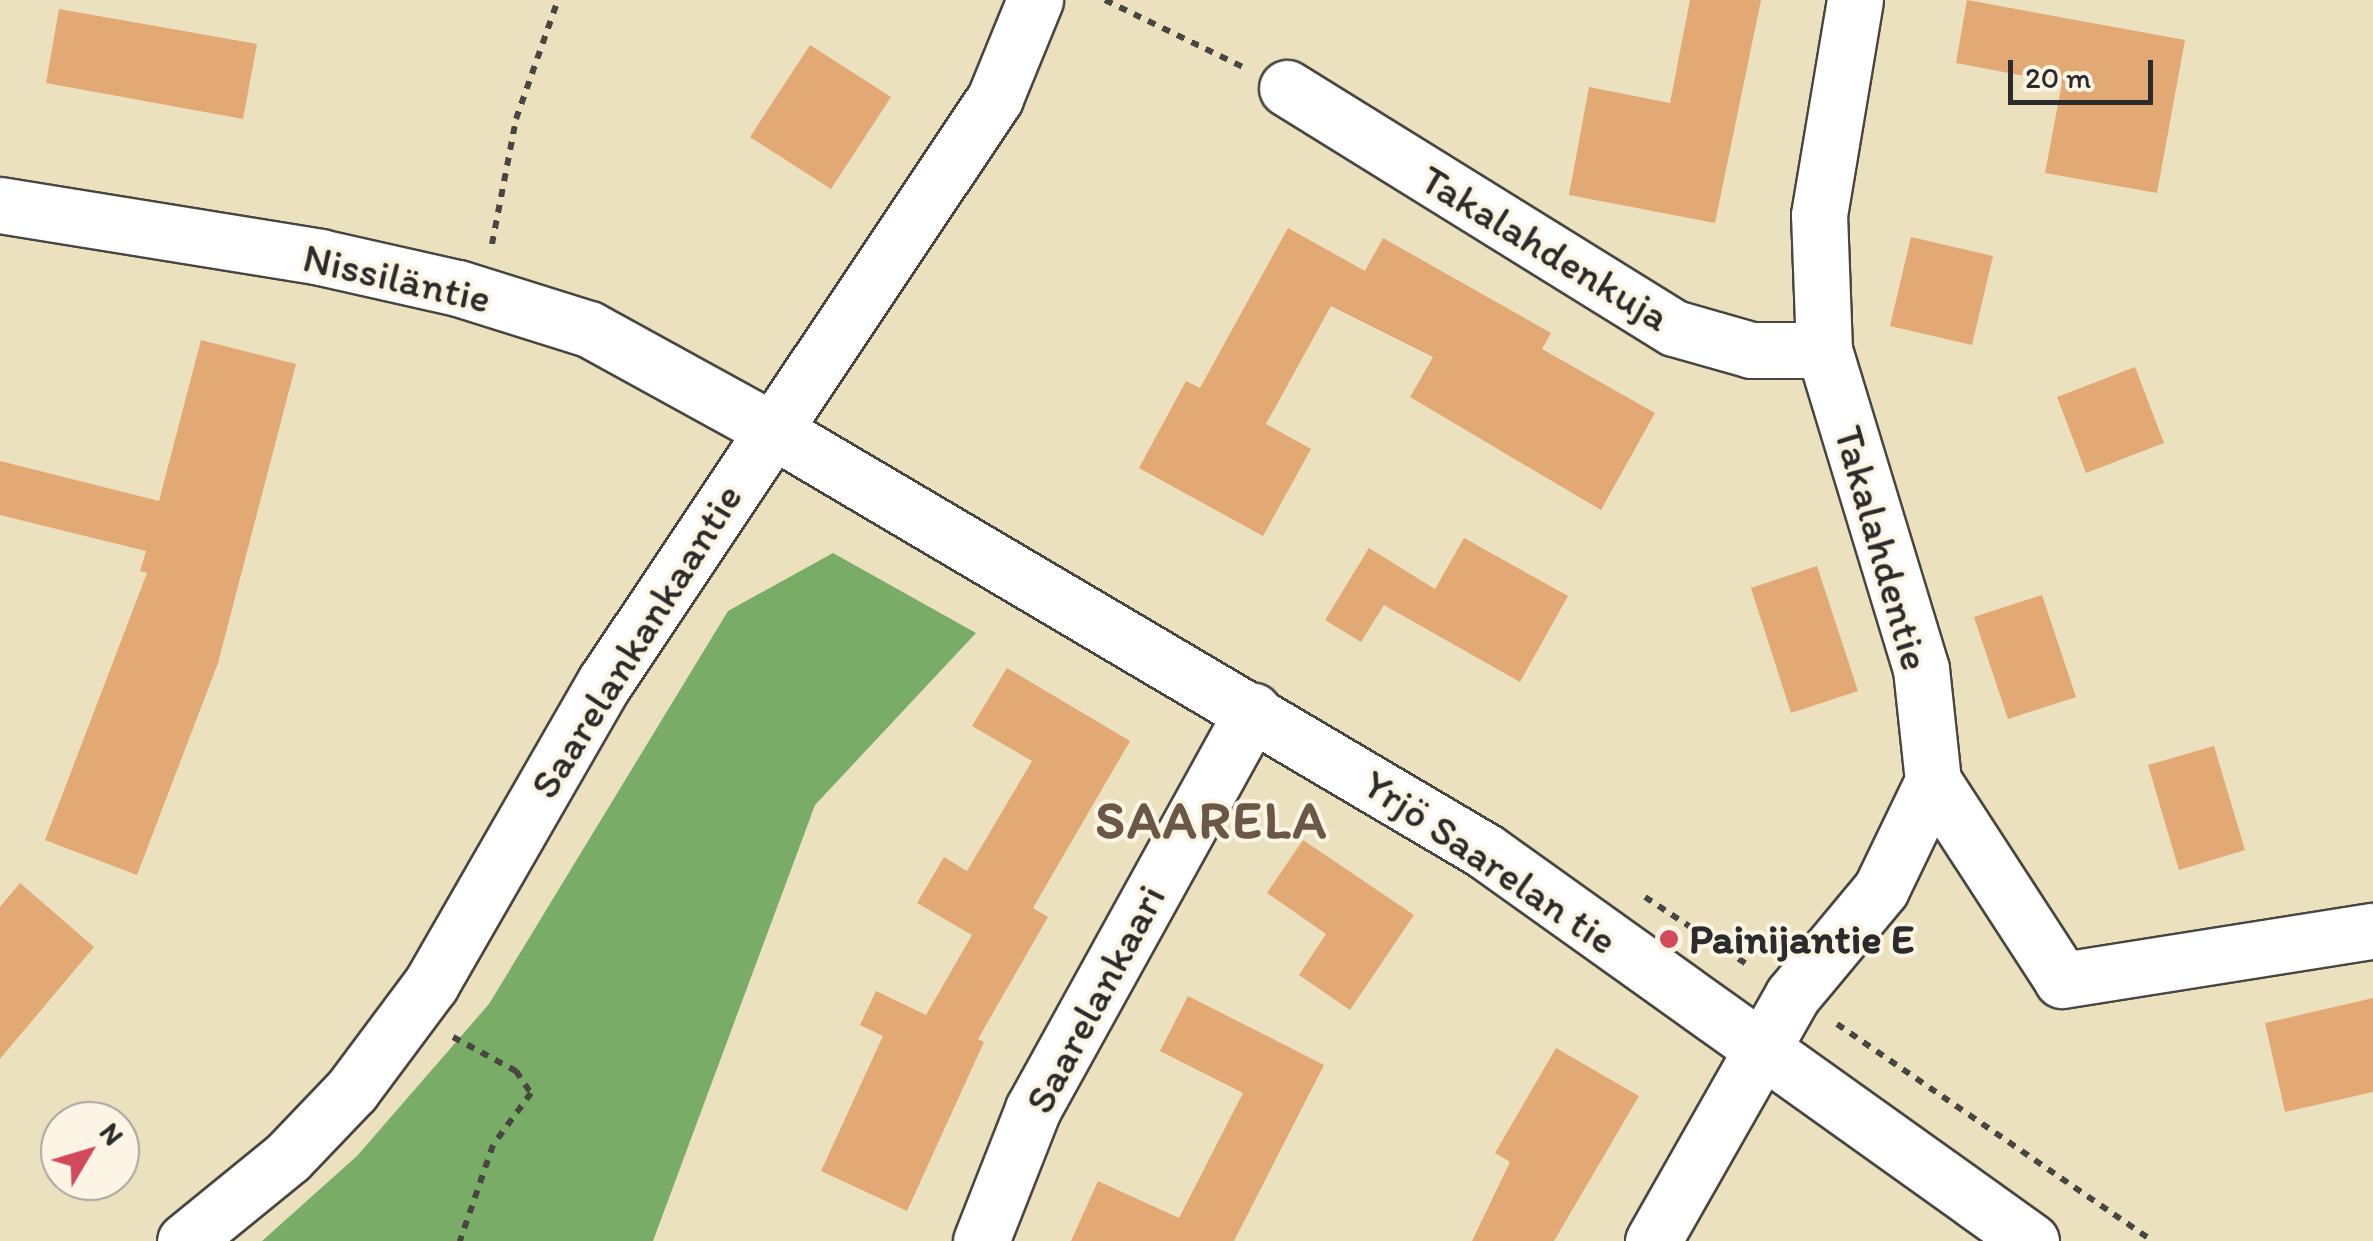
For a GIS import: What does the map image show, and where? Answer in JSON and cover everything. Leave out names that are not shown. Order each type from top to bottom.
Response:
[{"type":"street","name":"Saarelankankaantie","points":[[185,1241],[288,1157],[352,1090],[409,1014],[605,682],[770,428],[995,98],[1035,0]]},
{"type":"street","name":"Takalahdentie","points":[[1855,0],[1819,214],[1824,350],[1921,669],[1934,781]]},
{"type":"street","name":"Takalahdenkuja","points":[[1287,88],[1674,328],[1750,350],[1824,350]]},
{"type":"street","name":"Nissiläntie","points":[[0,205],[320,257],[458,288],[589,330],[770,428]]},
{"type":"street","name":"Yrjö Saarelan tie","points":[[770,428],[1486,850],[2031,1241]]},
{"type":"street","name":"Saarelankaari","points":[[980,1241],[1033,1109],[1253,711]]},
{"type":"street","points":[[1934,781],[2062,980],[2373,931]]},
{"type":"street","points":[[1653,1241],[1792,996],[1881,889],[1934,781]]},
{"type":"path","points":[[488,261],[516,119],[558,0]]},
{"type":"path","points":[[1104,0],[1287,88]]},
{"type":"path","points":[[409,1014],[516,1071],[531,1093],[493,1145],[460,1241]]},
{"type":"green space","points":[[833,553],[976,633],[815,805],[653,1241],[262,1241],[357,1156],[489,1004],[728,611]]},
{"type":"building","points":[[1690,0],[1761,0],[1715,223],[1569,195],[1589,87],[1670,103]]},
{"type":"building","points":[[1967,0],[2185,40],[2157,193],[2045,173],[2062,83],[1956,63]]},
{"type":"building","points":[[59,9],[257,44],[243,119],[46,83]]},
{"type":"building","points":[[810,45],[891,97],[831,189],[750,137]]},
{"type":"building","points":[[1288,228],[1365,271],[1383,238],[1551,333],[1542,349],[1655,413],[1601,510],[1410,397],[1433,357],[1331,306],[1266,424],[1311,449],[1263,536],[1139,468],[1186,381],[1200,388]]},
{"type":"building","points":[[1911,237],[1993,256],[1972,345],[1890,326]]},
{"type":"building","points":[[201,340],[296,364],[218,663],[137,875],[45,840],[147,573],[140,571],[146,551],[0,515],[0,461],[159,501]]},
{"type":"building","points":[[2135,367],[2164,443],[2086,473],[2057,397]]},
{"type":"building","points":[[1464,538],[1568,596],[1520,682],[1384,605],[1361,642],[1325,620],[1369,548],[1435,589]]},
{"type":"building","points":[[1817,566],[1858,691],[1791,713],[1751,588]]},
{"type":"building","points":[[2042,595],[2076,697],[2008,719],[1974,617]]},
{"type":"building","points":[[1007,668],[1130,741],[1033,908],[1048,917],[978,1039],[984,1042],[907,1211],[821,1171],[883,1036],[860,1025],[876,991],[926,1015],[972,935],[917,903],[944,857],[967,871],[1032,761],[972,726]]},
{"type":"building","points":[[2214,746],[2245,850],[2179,870],[2148,765]]},
{"type":"building","points":[[1303,840],[1414,915],[1350,1010],[1299,975],[1326,934],[1267,893]]},
{"type":"building","points":[[20,883],[94,947],[0,1059],[0,907]]},
{"type":"building","points":[[1188,996],[1324,1065],[1234,1241],[1071,1241],[1098,1181],[1179,1218],[1243,1093],[1160,1051]]},
{"type":"building","points":[[2373,998],[2373,1092],[2285,1112],[2265,1023]]},
{"type":"building","points":[[1556,1048],[1639,1096],[1554,1241],[1472,1241],[1510,1162],[1495,1153]]},
{"type":"place","name":"Painijantie E","points":[[1669,939]]},
{"type":"district","name":"SAARELA","points":[[1212,821]]}]
